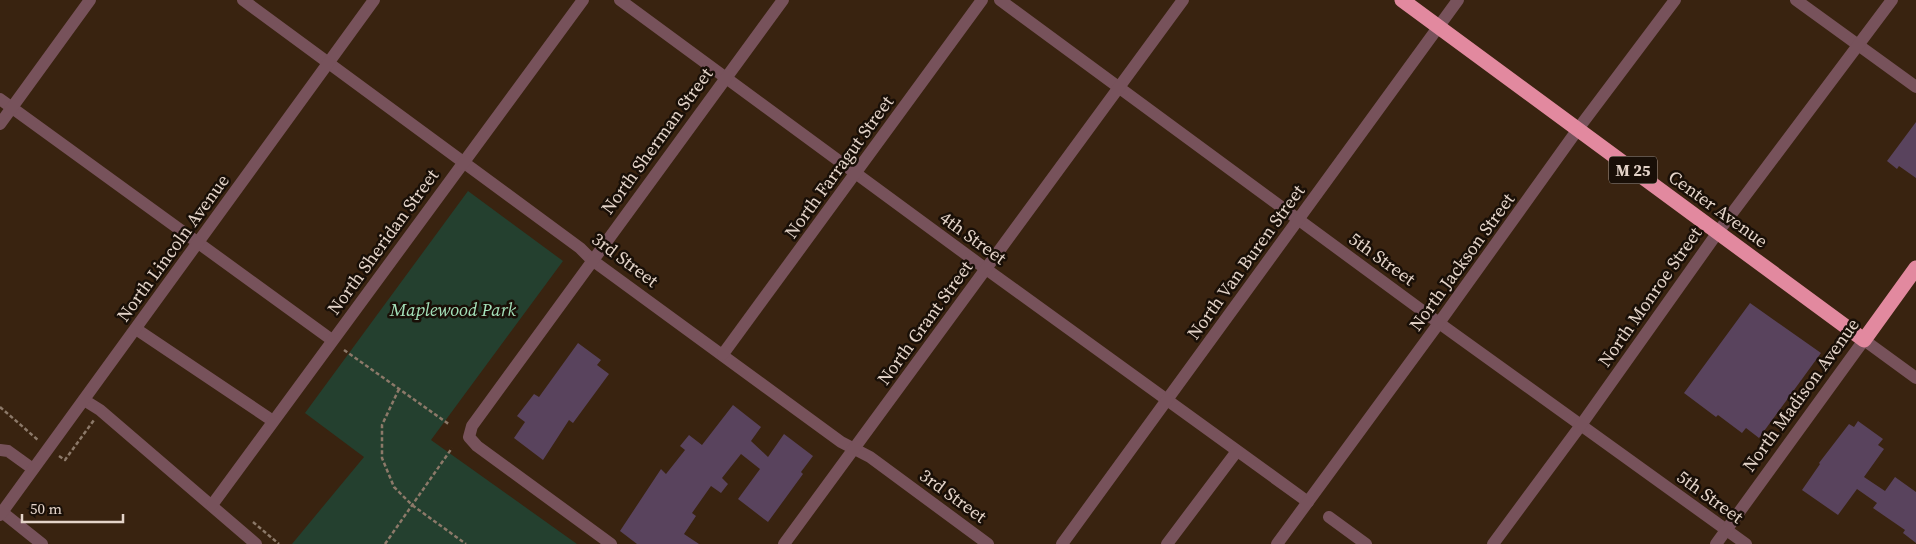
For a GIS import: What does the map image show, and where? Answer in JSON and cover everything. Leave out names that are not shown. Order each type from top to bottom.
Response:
[{"type":"highway","name":"Center Avenue","points":[[1402,0],[1864,340]]},
{"type":"highway","name":"North Madison Avenue","points":[[1864,340],[1916,268]]},
{"type":"street","points":[[0,124],[90,0]]},
{"type":"street","name":"3rd Street","points":[[243,0],[580,248],[592,260],[841,442],[854,448],[988,544]]},
{"type":"street","name":"North Lincoln Avenue","points":[[1,513],[374,0]]},
{"type":"street","name":"North Sheridan Street","points":[[212,505],[583,0]]},
{"type":"street","name":"4th Street","points":[[620,0],[986,270],[1308,502]]},
{"type":"street","name":"North Sherman Street","points":[[611,544],[477,446],[469,437],[472,426],[783,0]]},
{"type":"street","name":"North Farragut Street","points":[[723,354],[982,0]]},
{"type":"street","name":"5th Street","points":[[1000,0],[1440,323],[1746,544]]},
{"type":"street","name":"North Grant Street","points":[[784,544],[1182,0]]},
{"type":"street","name":"North Van Buren Street","points":[[1062,544],[1458,0]]},
{"type":"street","name":"North Jackson Street","points":[[1277,544],[1440,323],[1578,129],[1675,0]]},
{"type":"street","points":[[1796,0],[1916,87]]},
{"type":"street","name":"North Monroe Street","points":[[1493,544],[1581,425],[1718,232],[1892,0]]},
{"type":"street","points":[[0,99],[332,340]]},
{"type":"street","points":[[136,329],[273,421]]},
{"type":"street","name":"Center Avenue","points":[[1864,340],[1916,378]]},
{"type":"street","name":"North Madison Avenue","points":[[1716,544],[1864,340]]},
{"type":"street","points":[[84,400],[100,410],[256,544]]},
{"type":"street","points":[[0,450],[8,451],[33,469]]},
{"type":"street","points":[[1167,544],[1238,451]]},
{"type":"street","points":[[1,513],[42,544]]},
{"type":"street","points":[[1330,517],[1366,544]]},
{"type":"path","points":[[344,350],[450,425]]},
{"type":"path","points":[[399,389],[382,425],[382,458],[394,487],[412,505],[466,544]]},
{"type":"path","points":[[0,407],[65,460]]},
{"type":"path","points":[[385,544],[452,448]]},
{"type":"green space","name":"Maplewood Park","points":[[468,191],[563,261],[431,440],[577,544],[292,544],[364,457],[305,413]]},
{"type":"building","points":[[1916,122],[1916,178],[1899,166],[1897,169],[1887,161]]},
{"type":"building","points":[[1750,303],[1821,353],[1759,438],[1746,428],[1742,433],[1718,415],[1716,417],[1684,393]]},
{"type":"building","points":[[578,343],[601,360],[597,365],[609,374],[573,423],[569,420],[543,460],[514,438],[525,422],[517,416],[534,394],[539,397]]},
{"type":"building","points":[[733,405],[761,427],[751,441],[768,457],[784,434],[813,456],[801,472],[803,474],[768,522],[738,499],[760,469],[741,454],[722,478],[728,484],[721,493],[711,486],[692,513],[696,516],[684,534],[699,544],[637,544],[620,531],[661,469],[666,474],[685,450],[680,446],[689,435],[702,445]]},
{"type":"building","points":[[1858,421],[1883,439],[1878,445],[1884,449],[1864,477],[1885,491],[1895,477],[1916,492],[1916,543],[1903,533],[1905,530],[1873,508],[1877,503],[1857,489],[1838,515],[1802,490],[1819,463],[1849,424],[1854,427]]}]
